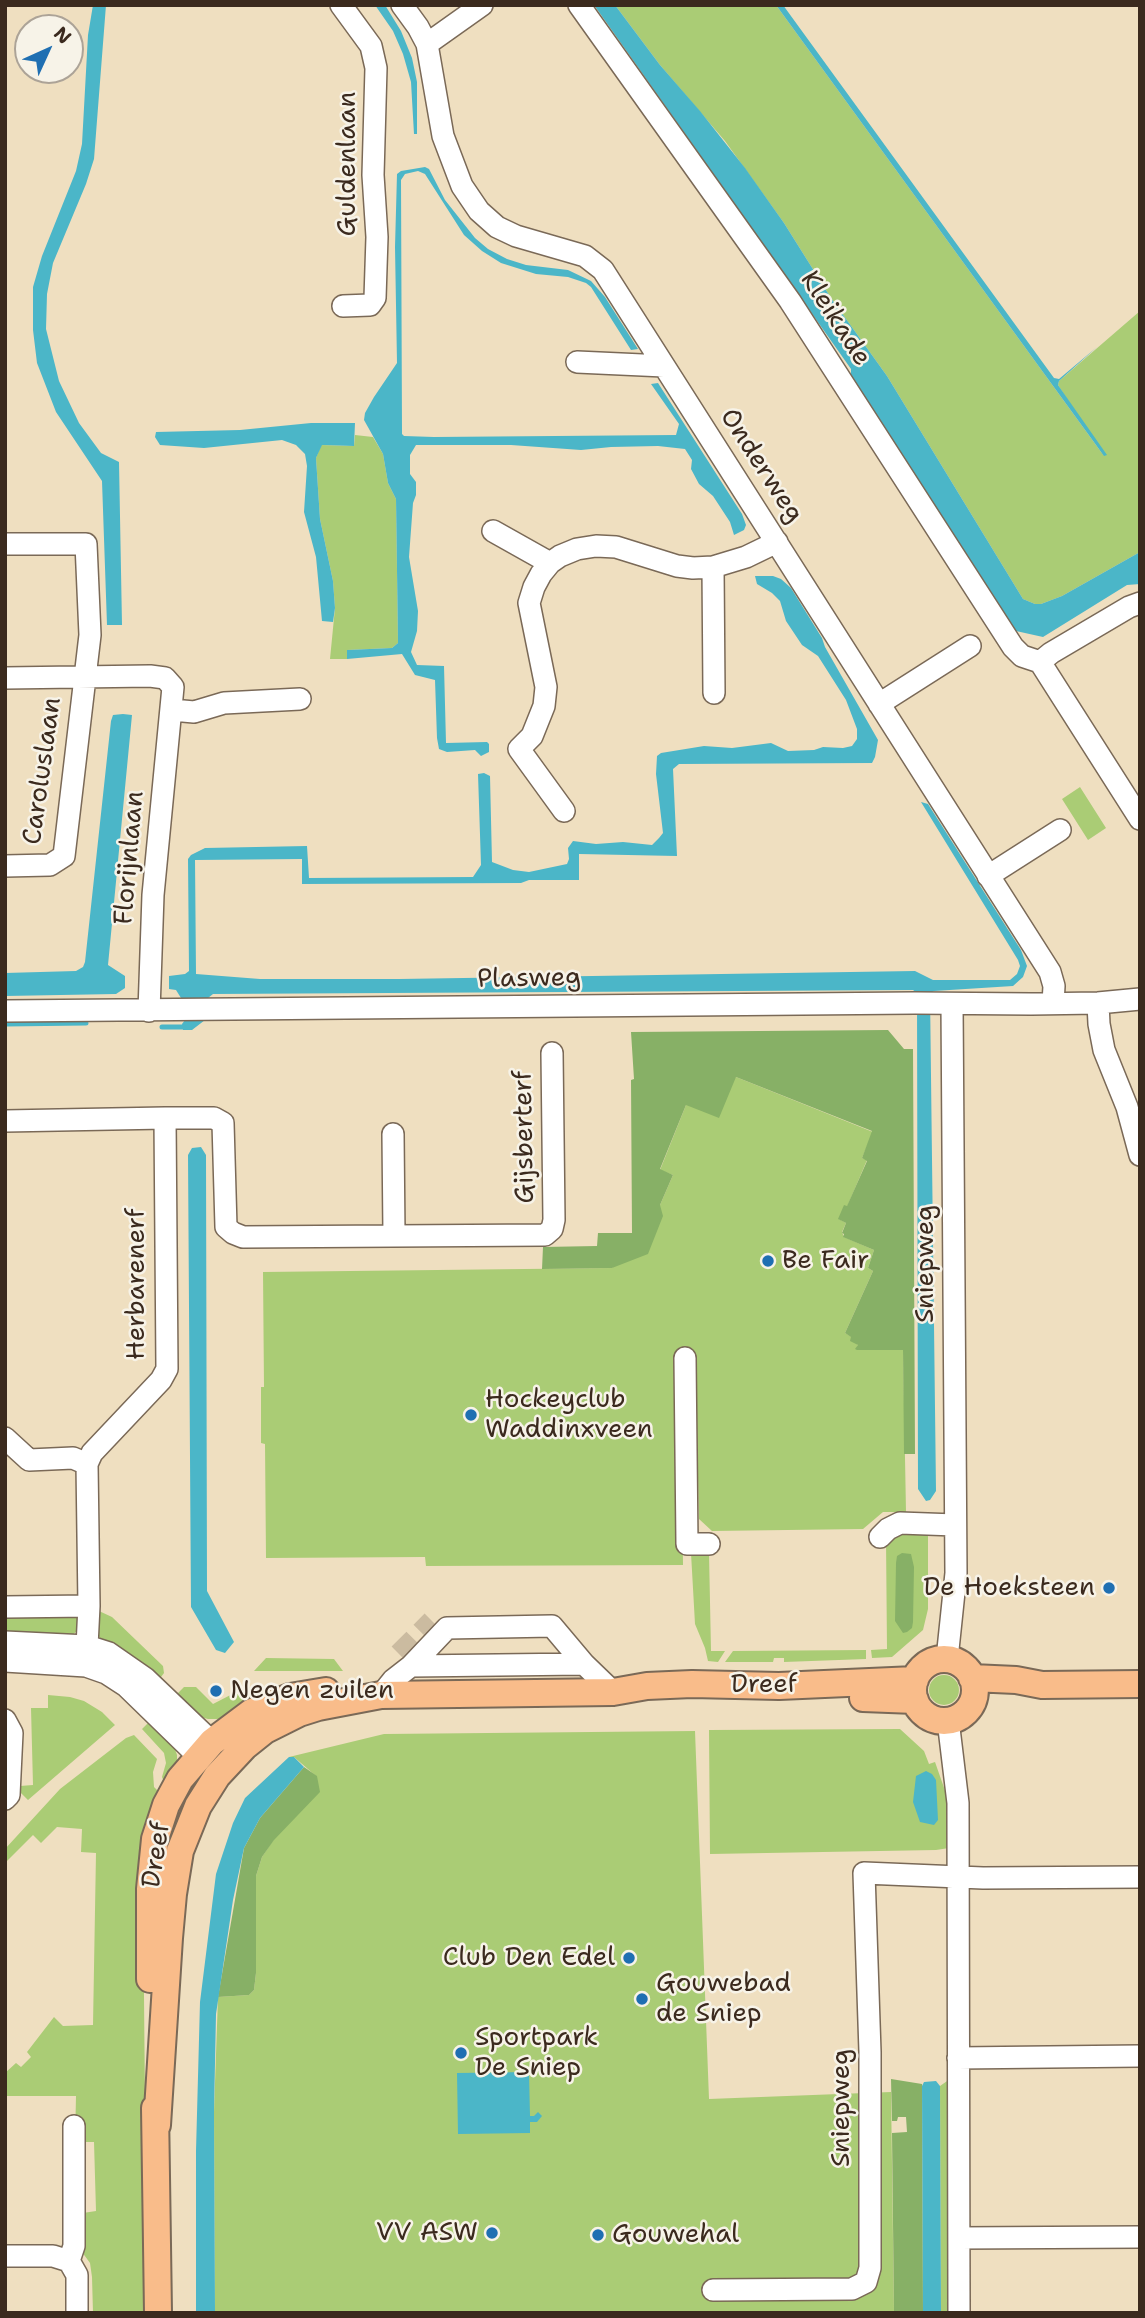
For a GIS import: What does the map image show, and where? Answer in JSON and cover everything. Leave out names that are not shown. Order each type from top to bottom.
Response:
[{"type":"main road","points":[[947,1659],[962,1665],[973,1689],[964,1714],[948,1720],[928,1716],[915,1690],[928,1664],[947,1659]]},
{"type":"main road","name":"Dreef","points":[[158,2313],[157,2125],[169,1938],[180,1851],[215,1759],[252,1712],[290,1696],[352,1689],[613,1692],[647,1686],[692,1684],[915,1690]]},
{"type":"main road","points":[[973,1689],[1023,1692],[1042,1685],[1140,1684]]},
{"type":"street","name":"Guldenlaan","points":[[341,5],[371,46],[376,68],[373,175],[377,237],[375,298],[370,305],[343,306]]},
{"type":"street","name":"Onderweg","points":[[402,5],[427,44],[443,136],[462,186],[479,211],[497,227],[516,236],[584,256],[603,270],[1050,972],[1054,986],[1053,1003]]},
{"type":"street","points":[[427,44],[482,5]]},
{"type":"street","name":"Kleikade","points":[[579,5],[790,301],[1013,647],[1022,656],[1040,662]]},
{"type":"street","points":[[577,362],[664,366]]},
{"type":"street","points":[[493,531],[550,563]]},
{"type":"street","points":[[564,811],[519,749],[532,736],[544,706],[546,687],[529,603],[534,587],[550,563],[577,549],[596,546],[616,547],[677,566],[713,567],[754,554],[777,542]]},
{"type":"street","points":[[5,544],[86,544],[90,635],[85,677]]},
{"type":"street","points":[[713,567],[714,693]]},
{"type":"street","points":[[1140,603],[1051,653],[1040,662],[1140,819]]},
{"type":"street","points":[[879,704],[970,646]]},
{"type":"street","name":"Florijnlaan","points":[[5,678],[150,676],[165,678],[173,687],[153,895],[149,1011]]},
{"type":"street","name":"Caroluslaan","points":[[5,866],[50,865],[64,856],[85,677]]},
{"type":"street","points":[[172,710],[194,712],[224,703],[300,699]]},
{"type":"street","points":[[988,876],[1060,830]]},
{"type":"street","name":"Plasweg","points":[[5,1012],[1098,1003],[1140,999]]},
{"type":"street","points":[[1098,1003],[1104,1050],[1127,1107],[1140,1155]]},
{"type":"street","name":"Sniepweg","points":[[947,1659],[956,1573],[953,1004]]},
{"type":"street","name":"Gijsberterf","points":[[165,1118],[214,1118],[223,1124],[226,1227],[243,1237],[545,1235],[552,1230],[552,1053]]},
{"type":"street","points":[[5,1121],[165,1118]]},
{"type":"street","name":"Herbarenerf","points":[[87,1464],[92,1452],[161,1380],[167,1369],[165,1118]]},
{"type":"street","points":[[393,1134],[394,1235]]},
{"type":"street","points":[[685,1358],[687,1544],[709,1544]]},
{"type":"street","points":[[6,1441],[29,1460],[73,1458],[87,1464],[87,1656]]},
{"type":"street","points":[[880,1537],[888,1529],[901,1523],[955,1525]]},
{"type":"street","points":[[5,1607],[89,1606]]},
{"type":"street","points":[[387,1688],[405,1660],[440,1625],[552,1626],[584,1664],[613,1692]]},
{"type":"street","points":[[5,1642],[87,1656]]},
{"type":"street","points":[[5,1661],[109,1653],[137,1672],[215,1759]]},
{"type":"street","points":[[405,1660],[584,1664]]},
{"type":"street","points":[[5,1720],[12,1733],[9,1795],[5,1799]]},
{"type":"street","points":[[948,1720],[958,1803],[959,2313]]},
{"type":"street","name":"Sniepweg","points":[[713,2290],[852,2289],[866,2282],[870,2268],[870,2052],[864,1873],[957,1876]]},
{"type":"street","points":[[957,1876],[1140,1877]]},
{"type":"street","points":[[958,2058],[1140,2056]]},
{"type":"street","points":[[69,2261],[74,2246],[74,2126]]},
{"type":"street","points":[[959,2238],[1140,2237]]},
{"type":"street","points":[[5,2256],[53,2256],[69,2261],[77,2275],[77,2313]]},
{"type":"green space","points":[[615,5],[776,5],[1104,456],[1058,385],[1059,381],[1140,311],[1140,552],[1062,596],[1041,604],[1023,599],[887,376],[831,298],[784,223],[725,141],[660,65]]},
{"type":"green space","points":[[355,435],[373,437],[383,454],[388,483],[396,499],[398,643],[392,648],[347,650],[347,659],[330,659],[335,608],[333,581],[320,519],[316,458],[321,445],[354,446]]},
{"type":"green space","points":[[1080,787],[1106,828],[1088,840],[1062,799]]},
{"type":"green space","points":[[888,1030],[904,1049],[913,1049],[915,1454],[904,1454],[903,1350],[857,1350],[855,1349],[858,1345],[850,1341],[851,1337],[845,1333],[873,1271],[868,1268],[874,1250],[843,1237],[846,1223],[838,1219],[844,1205],[847,1206],[867,1161],[862,1158],[872,1131],[736,1077],[719,1118],[686,1105],[660,1169],[673,1175],[660,1205],[663,1216],[648,1254],[612,1268],[542,1269],[543,1247],[597,1246],[598,1233],[632,1233],[631,1080],[634,1079],[631,1032]]},
{"type":"green space","points":[[736,1077],[873,1132],[862,1158],[867,1160],[839,1219],[846,1223],[842,1232],[844,1237],[874,1250],[868,1268],[873,1271],[845,1333],[858,1345],[857,1350],[903,1349],[906,1512],[883,1512],[863,1529],[712,1531],[699,1519],[698,1478],[682,1478],[683,1565],[426,1566],[425,1557],[266,1558],[265,1444],[261,1443],[261,1387],[264,1387],[263,1272],[612,1268],[660,1205],[673,1175],[660,1170],[686,1105]]},
{"type":"green space","points":[[898,1533],[928,1533],[928,1609],[923,1630],[892,1657],[872,1658],[871,1650],[887,1649],[886,1539]]},
{"type":"green space","points":[[691,1553],[709,1553],[711,1651],[725,1651],[718,1662],[708,1661],[695,1624]]},
{"type":"green space","points":[[902,1553],[911,1554],[914,1567],[912,1628],[903,1633],[895,1621],[896,1563],[897,1556]]},
{"type":"green space","points":[[99,1611],[112,1617],[163,1666],[164,1673],[158,1681],[97,1635]]},
{"type":"green space","points":[[5,1613],[74,1614],[79,1620],[78,1630],[68,1639],[5,1638]]},
{"type":"green space","points":[[866,1650],[866,1659],[784,1662],[784,1658],[774,1658],[773,1662],[725,1662],[733,1651]]},
{"type":"green space","points":[[266,1658],[334,1659],[343,1671],[254,1671]]},
{"type":"green space","points":[[944,1675],[955,1679],[959,1690],[955,1701],[944,1705],[933,1701],[929,1690],[933,1679]]},
{"type":"green space","points":[[312,1685],[220,1719],[197,1716],[174,1697],[184,1687],[196,1687],[213,1704],[246,1687]]},
{"type":"green space","points":[[48,1695],[84,1701],[102,1712],[115,1725],[28,1800],[19,1791],[20,1786],[33,1785],[31,1708],[48,1708]]},
{"type":"green space","points":[[152,1719],[173,1743],[177,1755],[177,1764],[164,1782],[164,1753],[142,1729]]},
{"type":"green space","points":[[900,1729],[924,1751],[929,1764],[935,1762],[949,1802],[949,1848],[710,1854],[709,1730]]},
{"type":"green space","name":"Sportpark De Sniep","points":[[695,1731],[709,2099],[891,2092],[894,2313],[215,2313],[214,2112],[218,1997],[249,1995],[254,1990],[256,1876],[262,1857],[316,1776],[294,1757],[289,1757],[384,1734]]},
{"type":"green space","points":[[134,1735],[157,1759],[153,1772],[154,1787],[162,1795],[143,1891],[147,2313],[93,2313],[90,2263],[82,2252],[83,2213],[96,2211],[94,2142],[75,2142],[76,2096],[5,2096],[5,2073],[16,2063],[21,2067],[31,2057],[27,2052],[54,2017],[63,2026],[93,2025],[96,1853],[81,1852],[82,1829],[57,1827],[41,1843],[33,1835],[5,1863],[5,1849],[60,1789],[126,1738]]},
{"type":"green space","points":[[304,1767],[317,1776],[320,1792],[274,1840],[262,1857],[256,1876],[254,1990],[249,1995],[218,1997],[244,1848],[260,1818]]},
{"type":"green space","points":[[891,2079],[922,2084],[923,2313],[894,2313],[892,2133],[907,2132],[906,2117],[898,2117],[897,2121],[892,2121]]},
{"type":"green space","points":[[950,2079],[951,2313],[941,2313],[940,2086]]},
{"type":"water","points":[[93,5],[106,5],[94,159],[53,263],[47,294],[46,329],[59,381],[79,423],[101,453],[119,462],[122,625],[107,625],[102,481],[56,412],[37,363],[33,330],[33,287],[42,256],[76,171],[82,144],[88,35]]},
{"type":"water","points":[[375,5],[385,5],[401,31],[412,58],[417,82],[417,134],[414,134],[411,82],[403,54],[393,31]]},
{"type":"water","points":[[594,5],[615,5],[660,65],[745,168],[784,223],[831,298],[887,376],[1023,599],[1041,604],[1062,596],[1140,552],[1140,584],[1127,585],[1043,637],[1016,631],[851,376],[851,369]]},
{"type":"water","points":[[776,5],[783,5],[1054,378],[1059,379],[1097,347],[1059,381],[1058,385],[1107,455],[1104,456]]},
{"type":"water","points":[[425,167],[429,169],[445,200],[475,238],[507,259],[526,265],[568,270],[591,281],[605,297],[638,349],[631,350],[586,283],[568,277],[536,274],[501,263],[464,235],[425,174],[418,171],[405,174],[401,180],[402,434],[434,437],[676,435],[679,424],[651,384],[658,383],[742,514],[746,525],[744,530],[734,535],[730,522],[713,496],[699,484],[691,469],[692,460],[685,449],[658,446],[581,450],[511,445],[416,445],[410,455],[410,474],[416,482],[416,495],[409,557],[418,611],[417,631],[411,652],[417,665],[444,666],[446,743],[487,742],[489,752],[481,756],[475,750],[447,752],[439,749],[435,680],[415,675],[402,654],[347,659],[347,650],[392,648],[398,643],[396,499],[388,483],[383,454],[364,420],[374,397],[397,363],[397,174]]},
{"type":"water","points":[[311,423],[355,423],[354,446],[322,445],[316,458],[320,519],[333,581],[333,622],[322,621],[316,557],[304,512],[307,466],[305,454],[296,445],[282,440],[204,448],[160,445],[155,437],[156,432],[240,430]]},
{"type":"water","points":[[755,576],[773,576],[791,588],[878,740],[872,763],[679,764],[673,769],[677,856],[579,854],[579,880],[529,880],[521,883],[302,884],[302,859],[195,860],[196,974],[260,979],[399,979],[915,971],[933,980],[1010,980],[1017,974],[1020,966],[1018,960],[921,802],[928,804],[1021,950],[1027,966],[1023,977],[1013,986],[930,993],[936,1491],[930,1500],[926,1501],[918,1489],[917,993],[913,990],[213,994],[208,998],[205,1020],[192,1030],[183,1030],[182,1024],[185,1020],[181,998],[176,990],[169,989],[169,976],[189,971],[188,859],[205,848],[307,846],[309,878],[473,877],[481,865],[478,774],[484,773],[490,776],[492,862],[513,870],[529,872],[567,864],[568,848],[573,841],[652,845],[663,833],[656,774],[657,756],[661,753],[704,746],[732,748],[771,743],[788,751],[852,746],[857,739],[857,729],[846,700],[818,656],[802,645],[786,621],[780,601],[757,584]]},
{"type":"water","points":[[113,715],[132,715],[108,965],[125,976],[125,988],[116,994],[5,996],[5,973],[76,971],[83,967],[111,721]]},
{"type":"water","points":[[201,1147],[206,1155],[207,1591],[234,1642],[225,1653],[216,1650],[191,1607],[188,1155],[192,1148]]},
{"type":"water","points":[[289,1757],[294,1757],[304,1767],[260,1818],[244,1848],[233,1900],[216,2014],[215,2313],[196,2313],[200,2002],[216,1874],[233,1823],[245,1798]]},
{"type":"water","points":[[926,1771],[936,1780],[938,1820],[934,1825],[920,1822],[913,1802],[916,1776]]},
{"type":"water","points":[[529,2072],[530,2116],[538,2112],[542,2116],[537,2122],[530,2122],[530,2133],[458,2134],[457,2073]]},
{"type":"water","points":[[936,2081],[940,2086],[941,2313],[923,2313],[922,2086],[924,2082]]},
{"type":"waterway","points":[[5,1024],[86,1023]]},
{"type":"waterway","points":[[162,1027],[183,1027]]},
{"type":"tunnel","points":[[399,1654],[432,1621]]},
{"type":"place","name":"Be Fair","points":[[768,1261]]},
{"type":"place","name":"Hockeyclub Waddinxveen","points":[[471,1415]]},
{"type":"place","name":"De Hoeksteen","points":[[1109,1588]]},
{"type":"place","name":"Negen zuilen","points":[[216,1691]]},
{"type":"place","name":"Club Den Edel","points":[[629,1958]]},
{"type":"place","name":"Gouwebad de Sniep","points":[[642,1999]]},
{"type":"place","name":"Sportpark De Sniep","points":[[461,2053]]},
{"type":"place","name":"VV ASW","points":[[492,2233]]},
{"type":"place","name":"Gouwehal","points":[[598,2235]]}]
